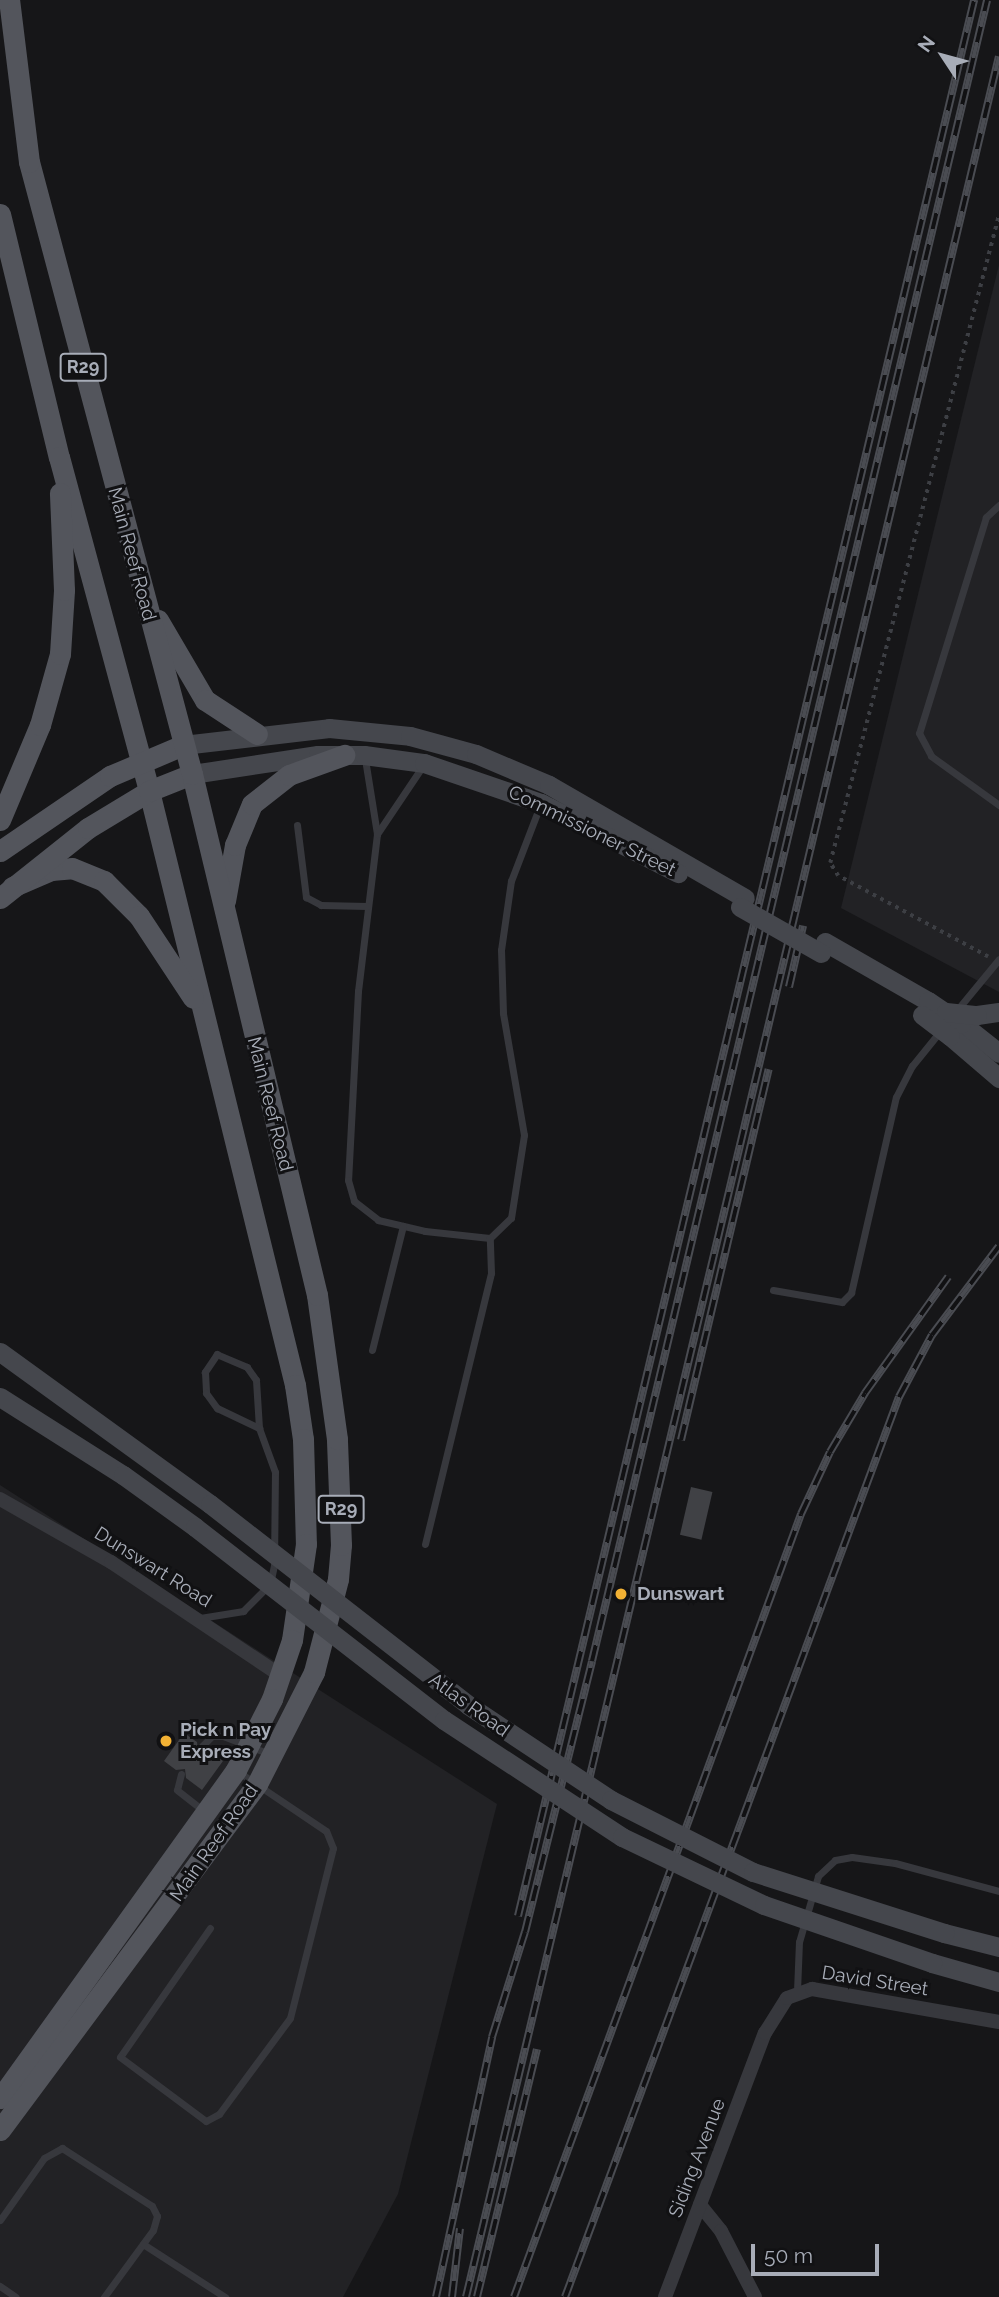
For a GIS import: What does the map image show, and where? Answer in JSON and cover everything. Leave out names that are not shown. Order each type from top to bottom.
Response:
[{"type":"main road","name":"Main Reef Road","points":[[0,2130],[257,1784],[314,1672],[338,1579],[338,1451],[317,1295],[192,774],[29,162],[9,0]]},
{"type":"main road","name":"Main Reef Road","points":[[0,214],[59,457],[149,791],[292,1374],[303,1439],[306,1545],[301,1596],[281,1675],[236,1770],[208,1813],[0,2098]]},
{"type":"main road","points":[[0,820],[40,725],[60,654],[64,590],[59,457]]},
{"type":"main road","points":[[142,590],[205,700],[237,725],[257,734]]},
{"type":"main road","name":"Commissioner Street","points":[[0,851],[80,793],[139,760],[183,745],[257,734],[329,728],[386,731],[475,754],[963,1025],[995,1060]]},
{"type":"main road","points":[[223,910],[235,845],[252,804],[282,778],[354,755]]},
{"type":"main road","name":"Commissioner Street","points":[[6,893],[88,828],[149,791],[192,774],[292,757],[354,755],[424,763],[545,794]]},
{"type":"main road","points":[[6,893],[51,870],[72,868],[104,881],[139,916],[202,1012]]},
{"type":"main road","points":[[932,1009],[963,1025],[999,1012]]},
{"type":"main road","name":"Atlas Road","points":[[0,1352],[211,1504],[468,1705],[623,1806],[779,1882],[999,1947]]},
{"type":"main road","name":"Atlas Road","points":[[0,1397],[123,1475],[195,1527],[444,1720],[622,1837],[798,1919],[999,1982]]},
{"type":"street","name":"Dunswart Road","points":[[0,1499],[200,1618],[281,1675]]},
{"type":"street","name":"David Street","points":[[765,2033],[778,2009],[797,1992],[825,1991],[999,2022]]},
{"type":"street","name":"Siding Avenue","points":[[665,2297],[765,2033]]},
{"type":"street","points":[[700,2205],[722,2231],[755,2297]]},
{"type":"lane","points":[[999,505],[986,517],[919,733],[932,756],[999,805]]},
{"type":"lane","points":[[354,755],[377,834],[367,906],[348,1180],[360,1209],[378,1220],[402,1226],[490,1238]]},
{"type":"lane","points":[[377,834],[424,763]]},
{"type":"lane","points":[[425,1544],[491,1273],[490,1238],[511,1218],[524,1156],[523,1113],[503,1013],[501,950],[511,881],[545,794]]},
{"type":"lane","points":[[297,825],[306,897],[321,905],[367,906]]},
{"type":"lane","points":[[773,1290],[842,1302],[851,1293],[896,1097],[912,1066],[998,960]]},
{"type":"lane","points":[[372,1350],[402,1226]]},
{"type":"lane","points":[[200,1618],[230,1617],[243,1611],[270,1584],[275,1472],[259,1428],[256,1380],[247,1367],[217,1354],[205,1372],[206,1393],[217,1408],[259,1428]]},
{"type":"lane","points":[[202,1746],[215,1735],[250,1742],[272,1755]]},
{"type":"lane","points":[[210,1928],[120,2057],[206,2121],[219,2114],[290,2018],[333,1848],[326,1831],[236,1770]]},
{"type":"lane","points":[[181,1774],[177,1790],[208,1813]]},
{"type":"lane","points":[[797,1992],[803,1928],[818,1876],[835,1860],[852,1857],[895,1863],[999,1891]]},
{"type":"lane","points":[[0,2220],[44,2158],[62,2148],[152,2206],[157,2222],[104,2297]]},
{"type":"lane","points":[[143,2244],[225,2297]]},
{"type":"lane","points":[[0,2286],[16,2297]]},
{"type":"path","points":[[998,960],[838,876],[830,863],[999,214]]},
{"type":"shaded area","points":[[999,265],[999,992],[841,908]]},
{"type":"shaded area","points":[[0,1485],[497,1804],[398,2194],[343,2297],[0,2297]]},
{"type":"building","points":[[691,1487],[712,1492],[701,1540],[680,1535]]},
{"type":"building","points":[[184,1733],[197,1742],[198,1751],[207,1750],[223,1761],[202,1790],[186,1778],[185,1769],[176,1770],[164,1761]]},
{"type":"railway","points":[[518,1916],[974,0]]},
{"type":"railway","points":[[436,2297],[492,2037],[525,1932],[592,1661],[987,0]]},
{"type":"railway","points":[[466,2297],[999,57]]},
{"type":"railway","points":[[789,987],[803,926]]},
{"type":"railway","points":[[681,1440],[769,1069]]},
{"type":"railway","points":[[565,2297],[899,1397],[932,1335],[999,1246]]},
{"type":"railway","points":[[514,2297],[801,1514],[830,1452],[865,1393],[948,1277]]},
{"type":"railway","points":[[477,2297],[537,2049]]},
{"type":"railway","points":[[452,2297],[460,2228]]},
{"type":"place","name":"Dunswart","points":[[621,1594]]},
{"type":"place","name":"Pick n Pay Express","points":[[166,1741]]}]
